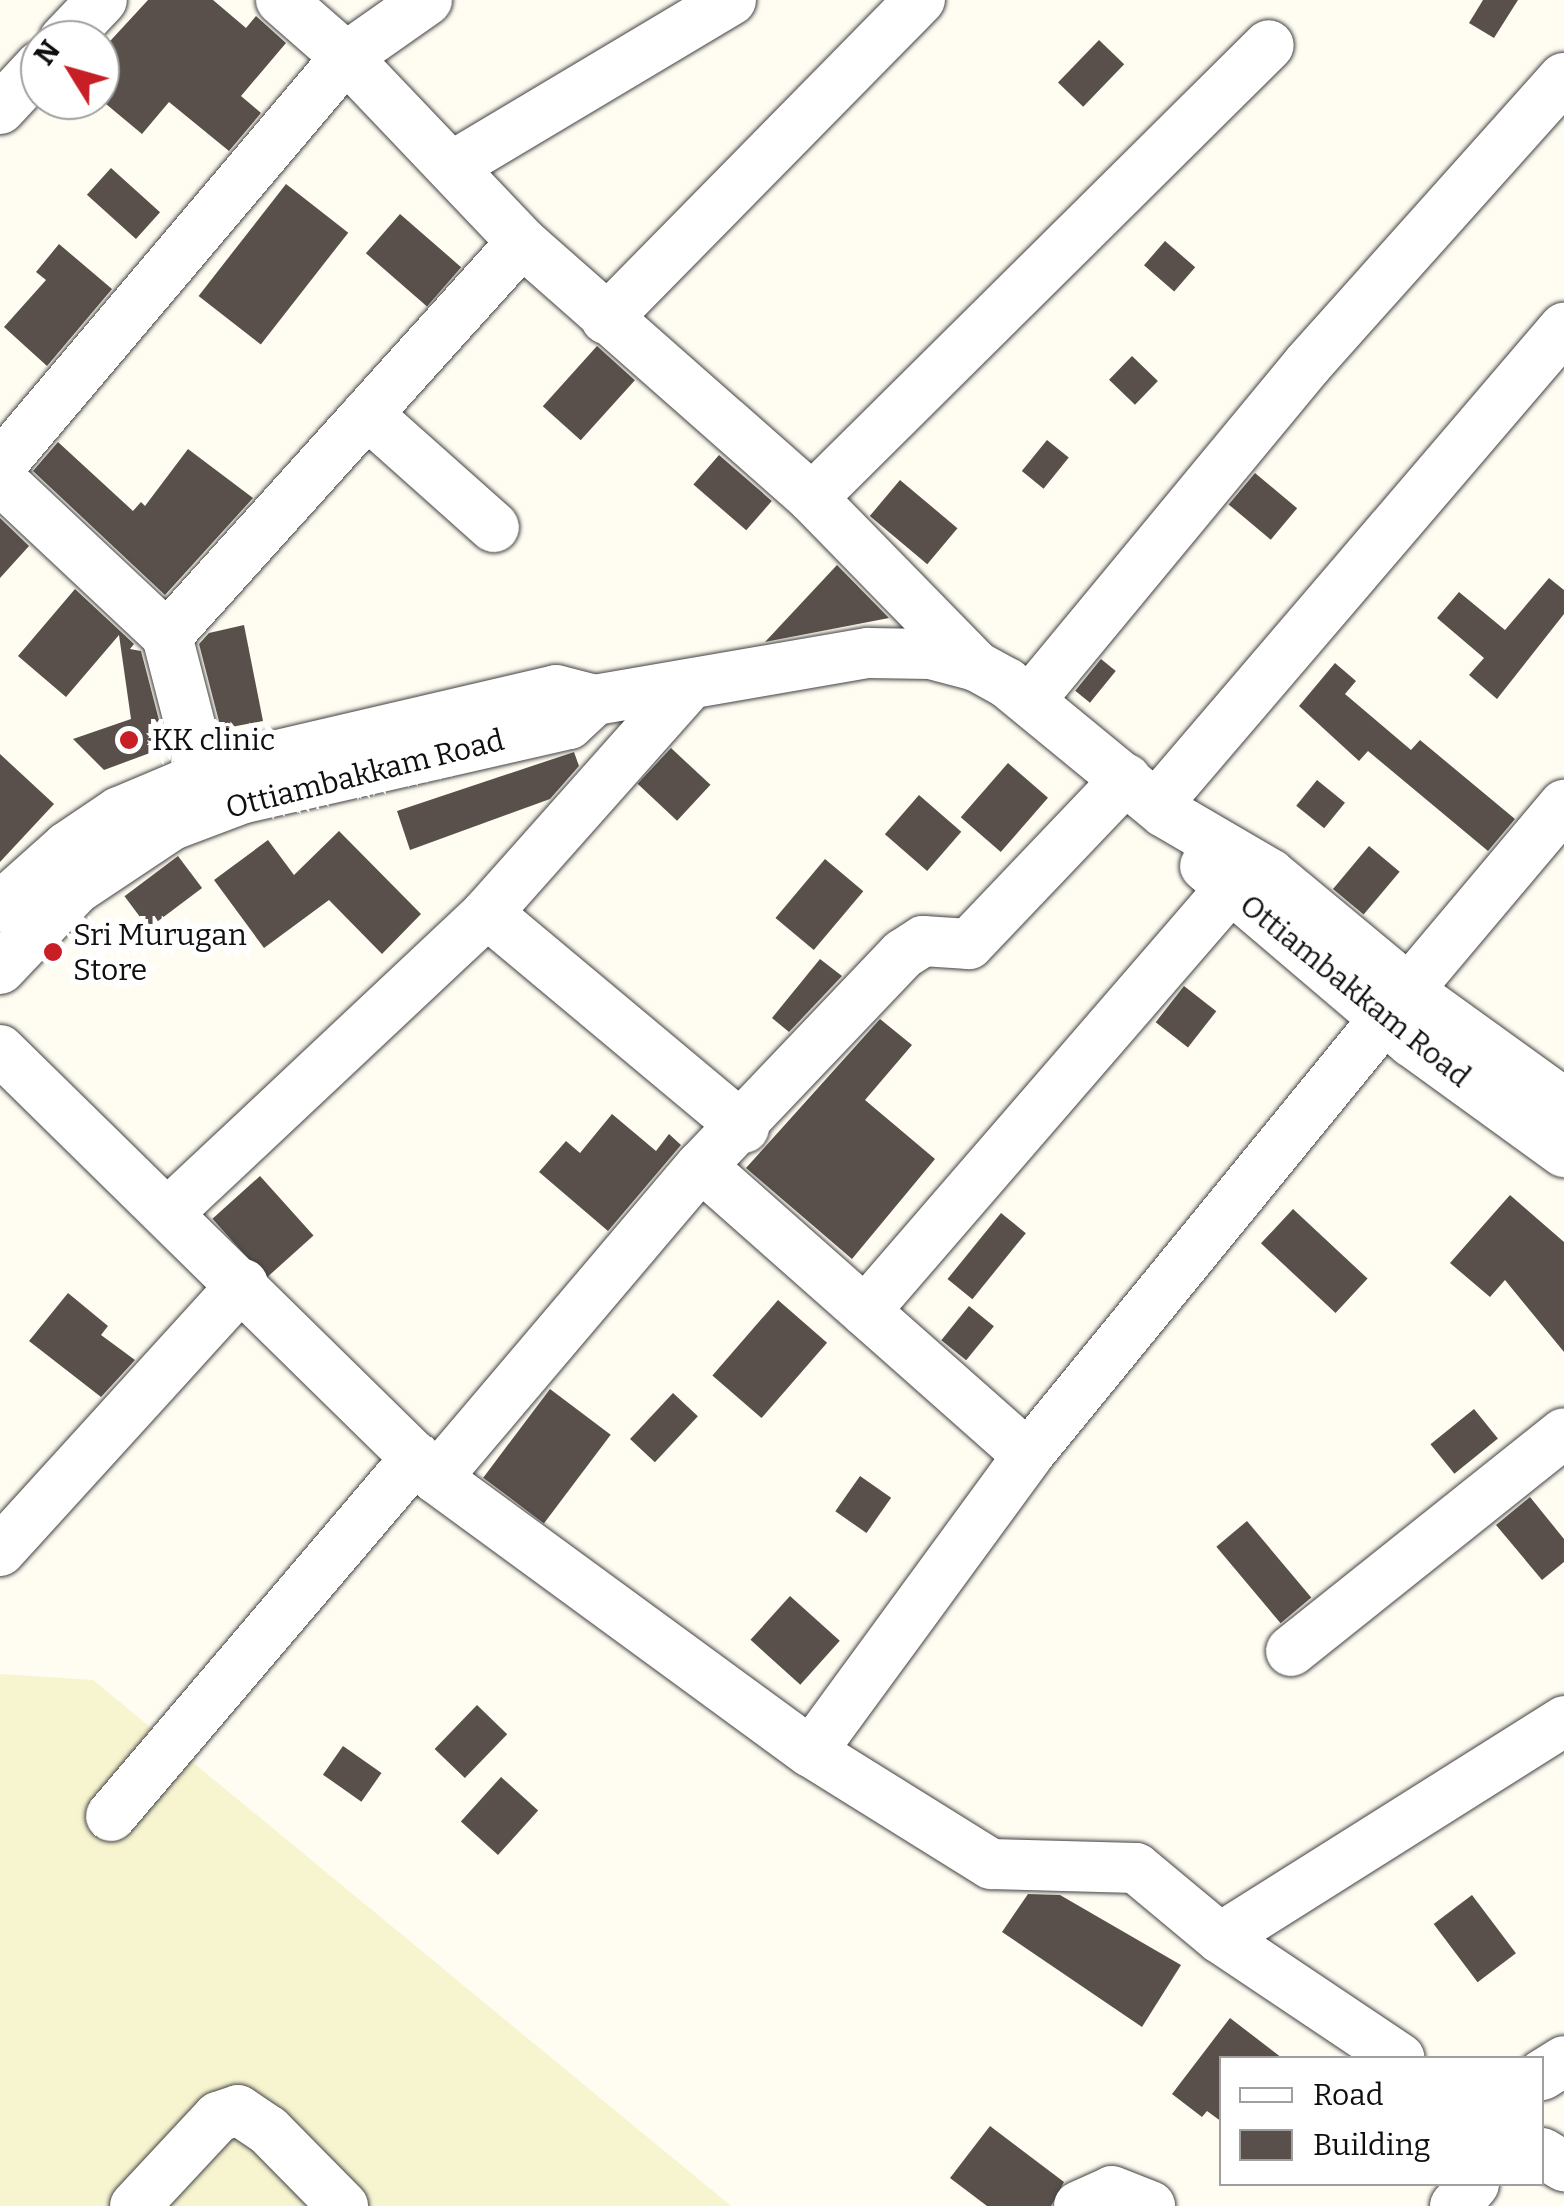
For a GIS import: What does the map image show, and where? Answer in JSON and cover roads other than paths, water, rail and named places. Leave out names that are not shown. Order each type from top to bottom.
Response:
[{"type":"street","points":[[83,20],[102,0]]},
{"type":"street","points":[[281,0],[346,56],[522,242],[812,498],[976,666]]},
{"type":"street","points":[[0,466],[346,56],[427,0]]},
{"type":"street","points":[[450,167],[732,0]]},
{"type":"street","points":[[606,320],[920,0]]},
{"type":"street","points":[[812,498],[1270,45]]},
{"type":"street","points":[[1030,700],[1307,365],[1564,78]]},
{"type":"street","points":[[0,108],[20,87]]},
{"type":"street","points":[[167,636],[522,242]]},
{"type":"street","points":[[111,1816],[701,1166],[744,1128],[903,954],[923,941],[969,944],[1149,799],[1564,328]]},
{"type":"street","points":[[367,414],[494,527]]},
{"type":"street","points":[[0,479],[167,636],[208,793]]},
{"type":"street","name":"Ottiambakkam Road","points":[[0,907],[98,826],[517,698],[556,690],[596,700],[868,654],[931,654],[976,666],[1030,700],[1149,799],[1270,874],[1397,1004],[1564,1152]]},
{"type":"street","points":[[170,1211],[487,912],[690,684]]},
{"type":"street","name":"Ottiambakkam Road","points":[[0,969],[115,858],[208,793]]},
{"type":"street","name":"Ottiambakkam Road","points":[[1149,799],[1229,890],[1397,1004],[1564,1103]]},
{"type":"street","points":[[811,1752],[1028,1455],[1564,805]]},
{"type":"street","points":[[866,1311],[1229,890]]},
{"type":"street","points":[[487,912],[744,1128]]},
{"type":"street","points":[[0,1050],[170,1211],[426,1468],[811,1752],[991,1864],[1136,1868],[1220,1938],[1396,2056]]},
{"type":"street","points":[[701,1166],[1028,1455]]},
{"type":"street","points":[[0,1551],[242,1284]]},
{"type":"street","points":[[1291,1651],[1555,1458]]},
{"type":"street","points":[[1220,1938],[1564,1721]]},
{"type":"street","points":[[135,2206],[218,2117],[238,2110],[268,2130],[343,2206]]},
{"type":"street","points":[[1455,2206],[1472,2186]]},
{"type":"street","points":[[1079,2206],[1112,2191],[1150,2206]]},
{"type":"place","name":"KK clinic","points":[[129,740]]},
{"type":"place","name":"Sri Murugan Store","points":[[53,952]]}]
